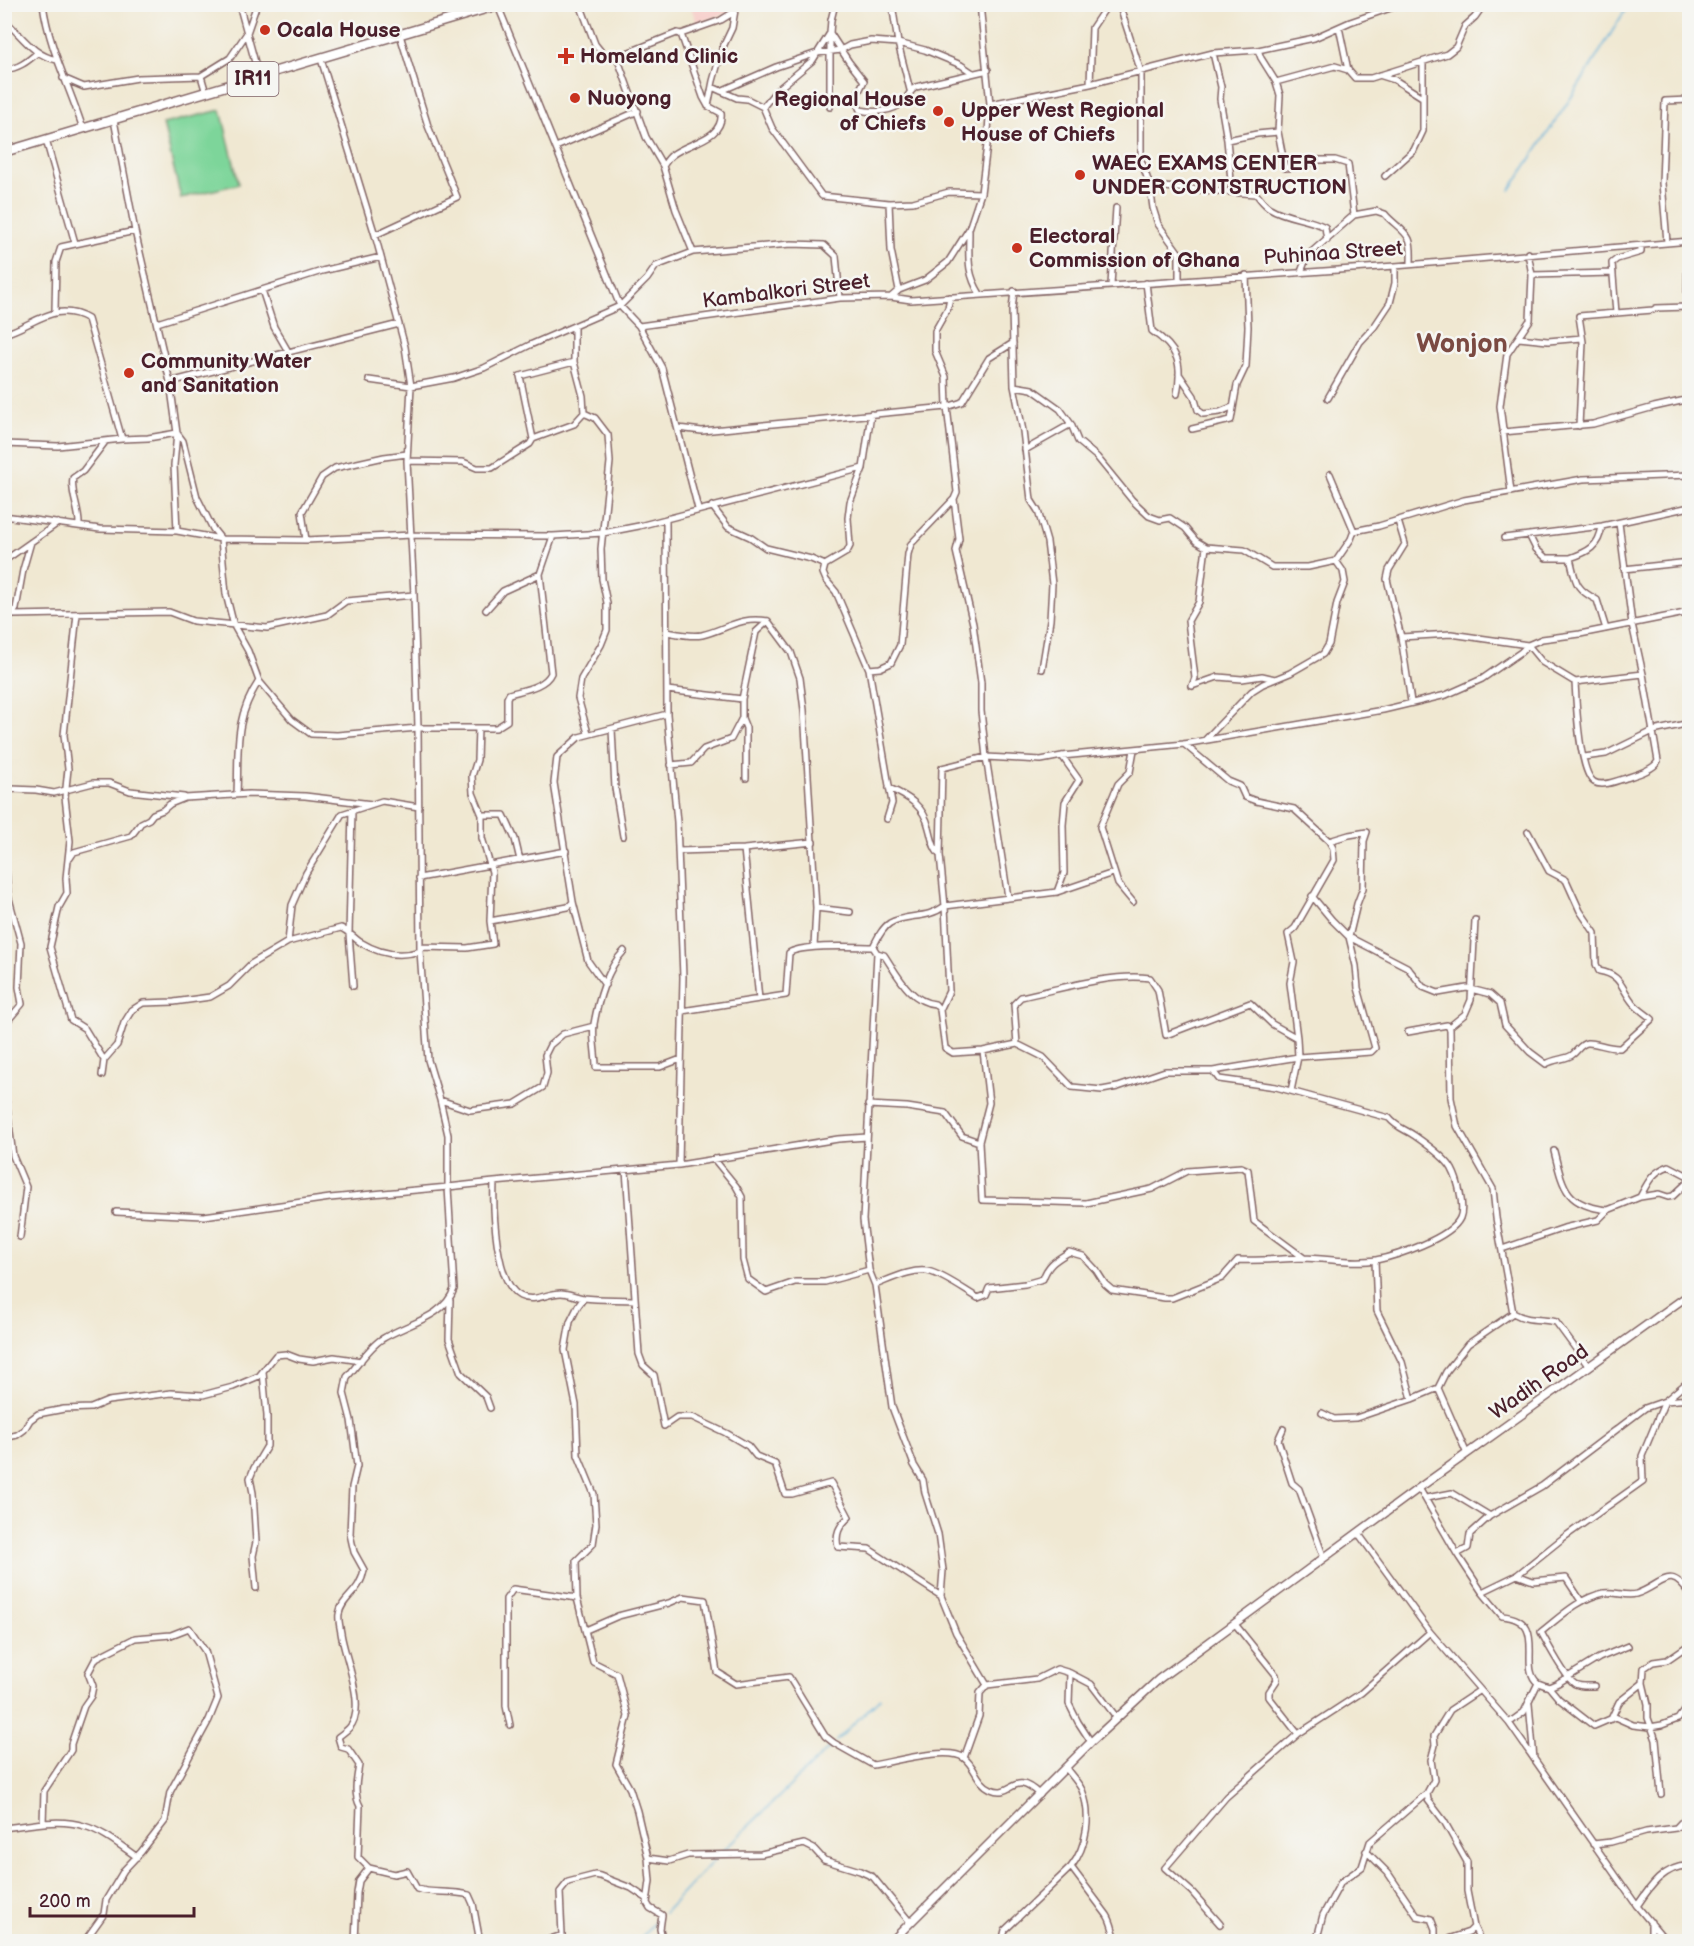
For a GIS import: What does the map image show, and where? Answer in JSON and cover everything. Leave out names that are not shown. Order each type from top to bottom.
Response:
[{"type":"main road","name":"IR11","points":[[4,152],[500,5]]},
{"type":"street","points":[[43,4],[57,60],[74,100],[82,129]]},
{"type":"street","points":[[239,4],[259,77]]},
{"type":"street","points":[[63,78],[84,87],[138,78],[201,76],[230,58],[247,33],[257,4]]},
{"type":"street","points":[[580,4],[595,44],[603,54],[617,57],[677,33],[681,34],[721,20],[734,12]]},
{"type":"street","points":[[708,106],[722,49],[732,28],[736,4]]},
{"type":"street","points":[[830,107],[830,33],[835,4]]},
{"type":"street","points":[[892,4],[898,44],[910,90]]},
{"type":"street","name":"Kambalkori Street","points":[[639,326],[840,298],[891,297],[899,290],[925,280],[948,262],[969,229],[981,193],[990,104],[980,4]]},
{"type":"street","points":[[1090,84],[1092,28],[1108,4]]},
{"type":"street","points":[[1119,4],[1141,72],[1141,160],[1150,186],[1158,224],[1179,253],[1179,281]]},
{"type":"street","points":[[990,104],[1090,84],[1213,53],[1258,50],[1314,38],[1402,4]]},
{"type":"street","points":[[1276,82],[1335,66],[1347,70],[1355,78],[1371,78],[1423,63],[1453,51],[1465,26],[1484,4]]},
{"type":"street","points":[[500,5],[620,306],[639,326],[662,368],[698,509]]},
{"type":"street","points":[[4,20],[32,49],[57,60]]},
{"type":"street","points":[[1339,27],[1347,70]]},
{"type":"street","points":[[830,33],[864,81],[855,99],[860,110],[874,112],[894,108],[903,102],[910,90],[925,84],[988,70]]},
{"type":"street","points":[[763,107],[776,91],[813,60],[830,33]]},
{"type":"street","points":[[663,166],[669,156],[699,142],[719,128],[722,122],[721,113],[708,106],[703,96],[681,34]]},
{"type":"street","points":[[375,236],[457,197],[428,126],[400,35]]},
{"type":"street","points":[[721,91],[776,67],[817,53],[841,50],[850,45],[871,41],[925,50],[961,65],[973,73]]},
{"type":"street","points":[[1258,50],[1276,82],[1280,95],[1278,132],[1285,168],[1301,167],[1318,160],[1335,160],[1348,164],[1354,215]]},
{"type":"street","points":[[4,70],[26,63],[38,52]]},
{"type":"street","points":[[1213,53],[1219,73],[1220,99],[1232,190]]},
{"type":"street","points":[[617,57],[646,137],[663,166],[676,210],[693,252]]},
{"type":"street","points":[[321,58],[381,257],[405,347],[411,386],[407,458],[418,728],[420,949],[428,1060],[441,1100],[448,1135],[448,1187],[454,1288],[450,1300],[449,1339],[461,1373],[486,1397],[490,1408]]},
{"type":"street","points":[[1385,176],[1417,146],[1422,131],[1423,63]]},
{"type":"street","points":[[1378,75],[1395,80],[1422,97]]},
{"type":"street","points":[[201,76],[206,93]]},
{"type":"street","points":[[712,87],[763,107],[772,128],[822,196],[889,203],[913,202],[949,192],[981,193]]},
{"type":"street","points":[[1667,242],[1662,183],[1665,101],[1689,100]]},
{"type":"street","points":[[556,147],[638,111]]},
{"type":"street","points":[[114,120],[135,231],[171,382],[177,433],[174,465],[177,531]]},
{"type":"street","points":[[1227,140],[1278,132]]},
{"type":"street","points":[[46,140],[75,243]]},
{"type":"street","points":[[1150,186],[1232,190],[1256,194],[1268,207],[1284,214],[1314,221],[1325,227],[1327,240]]},
{"type":"street","points":[[889,203],[891,250],[899,290]]},
{"type":"street","points":[[1111,285],[1116,208]]},
{"type":"street","points":[[1301,272],[1307,256],[1354,215],[1376,211],[1385,214],[1392,224],[1401,229],[1410,240],[1411,264]]},
{"type":"street","points":[[969,229],[969,270],[980,294]]},
{"type":"street","points":[[55,311],[56,262],[61,247],[135,231]]},
{"type":"street","points":[[1689,241],[1687,307],[1689,332]]},
{"type":"street","name":"Puhinaa Street","points":[[891,297],[911,300],[1395,266],[1490,256],[1689,241]]},
{"type":"street","points":[[369,380],[411,386],[454,378],[484,368],[530,345],[620,306],[647,279],[656,266],[693,252],[745,246],[824,245],[836,256],[840,298]]},
{"type":"street","points":[[1616,313],[1612,263],[1617,259],[1641,252],[1641,245]]},
{"type":"street","points":[[1511,492],[1500,406],[1507,354],[1530,320],[1532,275],[1528,254]]},
{"type":"street","points":[[157,323],[322,271],[381,257]]},
{"type":"street","points":[[1328,398],[1360,342],[1374,327],[1390,303],[1395,283],[1395,266]]},
{"type":"street","points":[[1532,275],[1613,273]]},
{"type":"street","points":[[1192,429],[1232,420],[1232,407],[1237,386],[1246,366],[1248,327],[1246,275]]},
{"type":"street","points":[[1146,283],[1152,331],[1175,351],[1179,364],[1177,394]]},
{"type":"street","points":[[262,291],[274,327],[289,353]]},
{"type":"street","points":[[1014,291],[1014,386],[1031,500],[1038,511],[1047,542],[1052,584],[1050,620],[1042,669]]},
{"type":"street","points":[[869,669],[880,668],[891,663],[900,645],[908,554],[911,544],[954,499],[957,492],[947,407],[946,377],[935,351],[935,331],[948,308],[950,297]]},
{"type":"street","points":[[1579,426],[1582,338],[1579,316],[1687,307]]},
{"type":"street","points":[[4,334],[55,311],[76,312],[88,319],[122,439]]},
{"type":"street","points":[[171,382],[399,324]]},
{"type":"street","points":[[306,540],[302,512],[322,477],[335,468],[384,457],[463,462],[477,468],[492,468],[530,444],[533,439],[574,424],[584,413],[583,396],[574,362],[574,327]]},
{"type":"street","points":[[1519,338],[1548,341],[1582,338]]},
{"type":"street","points":[[678,428],[702,431],[947,407],[962,402],[989,358],[1013,343]]},
{"type":"street","points":[[533,439],[520,376],[574,362]]},
{"type":"street","points":[[1179,374],[1194,396],[1198,410],[1203,414],[1220,412],[1232,407]]},
{"type":"street","points":[[1014,386],[1032,389],[1060,408],[1071,424],[1078,441],[1097,457],[1132,500],[1149,516],[1160,520],[1170,518],[1206,547],[1244,549],[1272,567],[1308,567],[1336,561],[1351,539],[1354,531],[1330,474]]},
{"type":"street","points":[[1503,432],[1579,426],[1611,420],[1689,399]]},
{"type":"street","points":[[584,413],[595,418],[608,435],[610,462],[603,533],[602,579],[607,603],[607,630],[581,679],[578,698],[588,733]]},
{"type":"street","points":[[871,414],[863,468],[850,502],[848,518],[850,546],[847,552],[825,566],[823,573],[825,580],[836,592],[869,669],[892,803],[887,819]]},
{"type":"street","points":[[1025,450],[1071,424]]},
{"type":"street","points":[[4,444],[58,446],[148,438],[177,433]]},
{"type":"street","points":[[177,433],[183,441],[197,497],[213,529],[221,539],[226,594],[234,626],[248,651],[259,681],[292,720],[311,734],[337,735],[418,728],[496,728],[504,724],[507,721],[509,694],[536,686],[548,678],[550,673],[540,573],[553,536]]},
{"type":"street","points":[[79,526],[80,517],[72,486],[73,478],[82,471],[106,442]]},
{"type":"street","points":[[4,516],[100,529],[177,531],[221,539],[306,540],[411,535],[553,536],[603,533],[863,468]]},
{"type":"street","points":[[1354,531],[1398,521],[1464,500],[1583,479],[1689,475]]},
{"type":"street","points":[[954,499],[959,539],[956,551],[957,561],[963,576],[973,624],[981,683],[981,711],[986,757],[1008,897]]},
{"type":"street","points":[[712,506],[728,527],[750,537],[766,548],[811,559],[825,566]]},
{"type":"street","points":[[1504,538],[1602,526],[1689,507]]},
{"type":"street","points":[[666,519],[667,714],[678,851],[683,977],[679,1165]]},
{"type":"street","points":[[1398,521],[1405,544],[1389,570],[1387,579],[1401,637],[1411,702]]},
{"type":"street","points":[[4,561],[58,523]]},
{"type":"street","points":[[1575,682],[1578,728],[1586,773],[1595,783],[1605,784],[1625,778],[1657,764],[1643,674],[1632,624],[1619,523]]},
{"type":"street","points":[[1529,535],[1536,549],[1545,558],[1570,558],[1589,551],[1601,535],[1602,526]]},
{"type":"street","points":[[4,625],[16,609],[23,570],[32,542]]},
{"type":"street","points":[[1206,547],[1199,602],[1188,621],[1195,678],[1192,686],[1218,677],[1242,679],[1262,676],[1275,679]]},
{"type":"street","points":[[1570,558],[1576,583],[1581,592],[1597,600],[1606,629]]},
{"type":"street","points":[[1205,740],[1252,691],[1323,654],[1329,644],[1337,603],[1345,582],[1343,570],[1336,561]]},
{"type":"street","points":[[1624,569],[1689,562]]},
{"type":"street","points":[[486,610],[503,591],[540,573]]},
{"type":"street","points":[[13,615],[169,612],[193,621],[267,628],[327,615],[346,601],[414,595]]},
{"type":"street","points":[[940,1010],[949,991],[940,855],[942,768],[986,757],[1041,760],[1184,744],[1383,710],[1446,695],[1482,679],[1528,645],[1542,639],[1689,612]]},
{"type":"street","points":[[77,614],[64,735],[68,770],[65,789],[70,860],[66,878],[67,893],[59,907],[50,947],[71,1020],[85,1029],[104,1060]]},
{"type":"street","points":[[667,632],[701,635],[741,620],[768,621]]},
{"type":"street","points":[[747,778],[746,728],[742,718],[742,699],[756,632],[768,621]]},
{"type":"street","points":[[768,621],[791,652],[800,678],[813,842],[816,908],[814,948]]},
{"type":"street","points":[[1401,637],[1451,634],[1528,645],[1542,662],[1575,682],[1643,674]]},
{"type":"street","points":[[237,794],[237,735],[247,699],[259,681]]},
{"type":"street","points":[[667,690],[742,699]]},
{"type":"street","points":[[604,985],[588,961],[573,902],[554,783],[557,757],[579,737],[588,733],[667,714]]},
{"type":"street","points":[[671,765],[691,763],[704,749],[731,739],[742,718]]},
{"type":"street","points":[[1584,757],[1606,754],[1653,731],[1689,723]]},
{"type":"street","points":[[102,1075],[104,1060],[117,1045],[124,1023],[132,1010],[143,1003],[210,997],[229,986],[251,964],[288,942],[338,928],[361,942],[389,954],[408,955],[420,949],[467,948],[494,944],[490,921],[492,872],[482,838],[482,815],[473,793],[472,776],[477,759],[478,728]]},
{"type":"street","points":[[612,729],[615,788],[623,836]]},
{"type":"street","points":[[1184,744],[1228,781],[1240,786],[1245,797],[1294,809],[1329,841],[1333,848],[1334,860],[1295,928],[1288,934],[1294,962],[1290,983],[1298,1057],[1291,1091]]},
{"type":"street","points":[[1133,902],[1118,884],[1113,873],[1100,827],[1118,784],[1130,772],[1134,750]]},
{"type":"street","points":[[1057,892],[1064,873],[1065,802],[1079,780],[1062,756]]},
{"type":"street","points":[[4,792],[11,789],[54,793],[93,783],[109,783],[130,791],[185,798],[237,794],[305,796],[372,804]]},
{"type":"street","points":[[889,788],[923,810],[929,825],[933,847],[940,855]]},
{"type":"street","points":[[70,860],[74,852],[130,836],[153,814],[185,798]]},
{"type":"street","points":[[288,942],[292,904],[306,873],[342,814],[382,801],[419,807]]},
{"type":"street","points":[[352,811],[349,934],[353,986]]},
{"type":"street","points":[[482,815],[504,815],[515,838],[520,860]]},
{"type":"street","points":[[877,953],[884,955],[911,994],[925,1004],[935,1004],[940,1010],[945,1048],[953,1053],[983,1051],[1017,1044],[1043,1057],[1072,1087],[1102,1090],[1165,1071],[1213,1071],[1298,1057],[1371,1052],[1375,1048],[1358,988],[1356,966],[1349,938],[1357,904],[1364,888],[1366,832],[1329,841]]},
{"type":"street","points":[[1312,896],[1349,938],[1407,967],[1423,987],[1438,993],[1467,988],[1490,994],[1500,1003],[1505,1025],[1522,1045],[1546,1064],[1554,1059],[1571,1057],[1583,1045],[1589,1043],[1604,1048],[1620,1048],[1652,1019],[1634,1004],[1618,978],[1611,973],[1599,971],[1596,964],[1595,933],[1580,911],[1566,880],[1549,871],[1528,832]]},
{"type":"street","points":[[678,851],[744,849],[813,842]]},
{"type":"street","points":[[4,847],[7,859],[8,896],[21,944],[19,987],[22,1004],[4,1025]]},
{"type":"street","points":[[744,849],[759,999]]},
{"type":"street","points":[[419,878],[566,851]]},
{"type":"street","points":[[873,947],[880,932],[890,923],[935,914],[945,906],[1057,892],[1113,873]]},
{"type":"street","points":[[490,921],[568,907],[573,902]]},
{"type":"street","points":[[816,908],[850,912]]},
{"type":"street","points":[[1449,1027],[1465,1014],[1471,1000],[1475,920]]},
{"type":"street","points":[[682,1011],[786,995],[789,953],[792,950],[873,947]]},
{"type":"street","points":[[873,947],[877,953],[862,1220],[869,1270],[875,1285],[892,1407],[914,1465],[923,1480],[938,1534],[943,1570],[941,1596],[956,1633],[987,1685]]},
{"type":"street","points":[[624,951],[617,958],[604,985],[594,1026],[596,1067],[660,1066],[681,1059]]},
{"type":"street","points":[[1017,1044],[1014,1004],[1021,997],[1097,981],[1137,976],[1150,978],[1158,990],[1166,1035],[1250,1003],[1272,1024],[1297,1038]]},
{"type":"street","points":[[1408,1032],[1447,1025],[1449,1027]]},
{"type":"street","points":[[441,1100],[470,1110],[515,1104],[543,1087],[547,1073],[545,1055],[550,1045],[563,1034],[594,1026]]},
{"type":"street","points":[[1449,1027],[1451,1098],[1457,1126],[1493,1189],[1514,1313],[1524,1320],[1547,1320],[1556,1323],[1589,1367]]},
{"type":"street","points":[[983,1051],[989,1103],[979,1142],[982,1200],[1086,1203],[1152,1190],[1187,1171],[1240,1167],[1248,1170],[1254,1221],[1304,1258]]},
{"type":"street","points":[[875,1285],[901,1275],[923,1271],[932,1272],[978,1298],[986,1295],[989,1288],[1025,1284],[1043,1279],[1052,1262],[1069,1252],[1083,1256],[1112,1290],[1172,1298],[1222,1278],[1238,1260],[1304,1258],[1339,1261],[1375,1260],[1415,1248],[1453,1228],[1461,1216],[1460,1191],[1453,1170],[1446,1160],[1413,1135],[1395,1126],[1389,1119],[1276,1087],[1219,1079],[1213,1071]]},
{"type":"street","points":[[4,1085],[13,1156],[26,1187],[20,1236]]},
{"type":"street","points":[[868,1105],[907,1107],[945,1113],[962,1136],[979,1142]]},
{"type":"street","points":[[116,1212],[204,1216],[330,1198],[679,1165],[838,1138],[867,1137]]},
{"type":"street","points":[[1554,1151],[1563,1186],[1576,1202],[1608,1210]]},
{"type":"street","points":[[714,1160],[736,1186],[742,1197],[743,1260],[748,1279],[766,1292],[795,1282],[825,1282],[869,1270]]},
{"type":"street","points":[[1502,1249],[1564,1228],[1598,1220],[1608,1210],[1640,1197],[1659,1194],[1673,1196],[1689,1179],[1669,1166],[1656,1171],[1648,1180],[1640,1197]]},
{"type":"street","points":[[626,1170],[639,1354],[643,1365],[654,1376],[664,1426],[677,1417],[693,1417],[726,1433],[748,1446],[756,1456],[775,1464],[785,1494],[831,1483],[849,1517],[840,1525],[836,1539],[838,1548],[869,1549],[941,1596]]},
{"type":"street","points":[[494,1182],[498,1247],[509,1287],[521,1297],[534,1299],[552,1293],[564,1293],[585,1298],[635,1300]]},
{"type":"street","points":[[1375,1260],[1377,1311],[1402,1362],[1412,1399]]},
{"type":"street","name":"Wadih Road","points":[[891,1941],[1040,1795],[1065,1767],[1160,1679],[1419,1488],[1689,1294]]},
{"type":"street","points":[[585,1298],[578,1306],[570,1323],[565,1350],[576,1405],[578,1455],[594,1494],[596,1524],[593,1544],[576,1561],[577,1598],[593,1662],[617,1674],[628,1716],[616,1764],[630,1789],[638,1811],[648,1858],[650,1881],[646,1898]]},
{"type":"street","points":[[450,1300],[418,1322],[380,1340],[347,1377],[344,1385],[357,1466],[352,1487],[350,1534],[354,1552],[364,1570],[357,1589],[344,1602],[339,1615],[343,1649],[356,1700],[355,1718],[350,1728],[338,1737],[340,1747],[348,1749],[359,1765],[356,1788],[360,1806],[358,1857],[369,1868],[394,1874],[407,1871],[417,1889],[428,1892],[453,1891],[469,1895],[480,1941]]},
{"type":"street","points":[[1322,1413],[1334,1419],[1356,1418],[1438,1388],[1446,1372],[1468,1344],[1514,1313]]},
{"type":"street","points":[[4,1438],[17,1435],[38,1414],[64,1409],[91,1408],[108,1401],[171,1393],[202,1395],[233,1387],[259,1376],[276,1355],[286,1354],[299,1359],[313,1360],[334,1357],[361,1361]]},
{"type":"street","points":[[256,1588],[253,1556],[256,1542],[250,1478],[267,1446],[263,1372]]},
{"type":"street","points":[[1482,1593],[1517,1575],[1563,1538],[1643,1481],[1642,1456],[1665,1401],[1689,1380]]},
{"type":"street","points":[[1438,1388],[1467,1454]]},
{"type":"street","points":[[1457,1554],[1468,1548],[1470,1534],[1490,1516],[1542,1486],[1645,1408],[1665,1401],[1689,1399]]},
{"type":"street","points":[[1283,1429],[1278,1440],[1292,1483],[1299,1489],[1324,1558]]},
{"type":"street","points":[[1419,1488],[1482,1593],[1502,1616],[1514,1617],[1526,1629],[1530,1636],[1531,1673],[1533,1679],[1538,1683],[1549,1687],[1559,1699],[1593,1726],[1619,1718],[1633,1725],[1650,1727],[1674,1722],[1689,1702]]},
{"type":"street","points":[[1426,1498],[1452,1493],[1490,1516]]},
{"type":"street","points":[[1358,1533],[1430,1632],[1509,1723],[1637,1906],[1667,1941]]},
{"type":"street","points":[[1517,1575],[1533,1581],[1566,1578],[1581,1601]]},
{"type":"street","points":[[1530,1636],[1540,1632],[1581,1601],[1606,1593],[1637,1594],[1666,1578],[1673,1577],[1681,1582],[1689,1595]]},
{"type":"street","points":[[510,1725],[506,1706],[506,1599],[513,1589],[577,1598]]},
{"type":"street","points":[[586,1630],[618,1616],[669,1603],[683,1597],[705,1600],[717,1672],[736,1684],[789,1677],[825,1736],[834,1743],[873,1765],[910,1757],[948,1753],[964,1758],[979,1779],[990,1789],[1002,1791],[1019,1782],[1028,1784],[1040,1795]]},
{"type":"street","points":[[1236,1624],[1276,1676],[1269,1697],[1298,1734]]},
{"type":"street","points":[[43,1823],[44,1791],[71,1750],[84,1706],[91,1696],[93,1686],[88,1673],[92,1663],[96,1658],[135,1638],[171,1635],[189,1628],[205,1651],[218,1698],[209,1720],[170,1792],[165,1821],[124,1870],[106,1900],[104,1914],[84,1941]]},
{"type":"street","points":[[1220,1924],[1192,1892],[1165,1868],[1226,1797],[1298,1734],[1361,1693],[1430,1632]]},
{"type":"street","points":[[1540,1632],[1568,1677],[1575,1684],[1594,1686]]},
{"type":"street","points":[[1661,1794],[1656,1740],[1650,1727],[1643,1683],[1644,1668],[1648,1664],[1667,1660],[1689,1644]]},
{"type":"street","points":[[1549,1687],[1599,1658],[1628,1646]]},
{"type":"street","points":[[964,1758],[979,1716],[980,1693],[987,1685],[1037,1679],[1057,1669],[1091,1684],[1117,1718]]},
{"type":"street","points":[[1070,1673],[1069,1704],[1091,1742]]},
{"type":"street","points":[[1509,1723],[1517,1718],[1529,1704],[1538,1683]]},
{"type":"street","points":[[1611,1719],[1619,1702],[1643,1683]]},
{"type":"street","points":[[1316,1941],[1323,1915],[1341,1882],[1362,1867],[1370,1842],[1427,1793],[1434,1780],[1431,1760],[1435,1745],[1434,1736],[1450,1710],[1480,1690]]},
{"type":"street","points":[[1529,1704],[1534,1760]]},
{"type":"street","points":[[1002,1941],[1005,1930],[1071,1867],[1079,1856],[1087,1824],[1087,1807],[1081,1789],[1065,1767]]},
{"type":"street","points":[[1427,1793],[1428,1800],[1444,1821],[1467,1862],[1467,1891],[1474,1927],[1481,1941]]},
{"type":"street","points":[[1593,1844],[1676,1828],[1689,1813]]},
{"type":"street","points":[[4,1828],[43,1823],[85,1826],[102,1834],[137,1857]]},
{"type":"street","points":[[648,1858],[669,1861],[688,1855],[761,1854],[804,1844],[814,1849],[824,1860],[860,1870],[873,1877],[910,1922]]},
{"type":"street","points":[[1366,1851],[1388,1873],[1417,1916],[1431,1919],[1437,1941],[1469,1932],[1474,1927]]},
{"type":"street","points":[[1637,1906],[1655,1882],[1671,1869],[1689,1866]]},
{"type":"street","points":[[1071,1867],[1107,1915],[1112,1924],[1112,1933],[1118,1941]]},
{"type":"street","points":[[355,1941],[359,1881],[369,1868]]},
{"type":"street","points":[[542,1941],[562,1935],[560,1892],[568,1882],[595,1875],[631,1888],[646,1898],[650,1908],[662,1915],[660,1929],[663,1941]]},
{"type":"street","points":[[1651,1922],[1651,1941]]},
{"type":"shaded area","points":[[690,5],[732,5],[734,11],[697,23]]},
{"type":"green space","points":[[221,110],[239,184],[181,198],[163,124]]},
{"type":"waterway","points":[[1510,190],[1580,84],[1629,4]]},
{"type":"waterway","points":[[836,1741],[880,1698]]},
{"type":"waterway","points":[[722,1852],[832,1745]]},
{"type":"waterway","points":[[664,1913],[716,1858]]},
{"type":"waterway","points":[[637,1942],[658,1919]]},
{"type":"place","name":"Ocala House","points":[[265,30]]},
{"type":"place","name":"Homeland Clinic","points":[[566,56]]},
{"type":"place","name":"Nuoyong","points":[[575,98]]},
{"type":"place","name":"Regional House of Chiefs","points":[[938,111]]},
{"type":"place","name":"Upper West Regional House of Chiefs","points":[[949,122]]},
{"type":"place","name":"WAEC EXAMS CENTER UNDER CONTSTRUCTION","points":[[1080,175]]},
{"type":"place","name":"Electoral Commission of Ghana","points":[[1017,248]]},
{"type":"place","name":"Community Water and Sanitation","points":[[129,373]]},
{"type":"district","name":"Wonjon","points":[[1462,344]]}]
